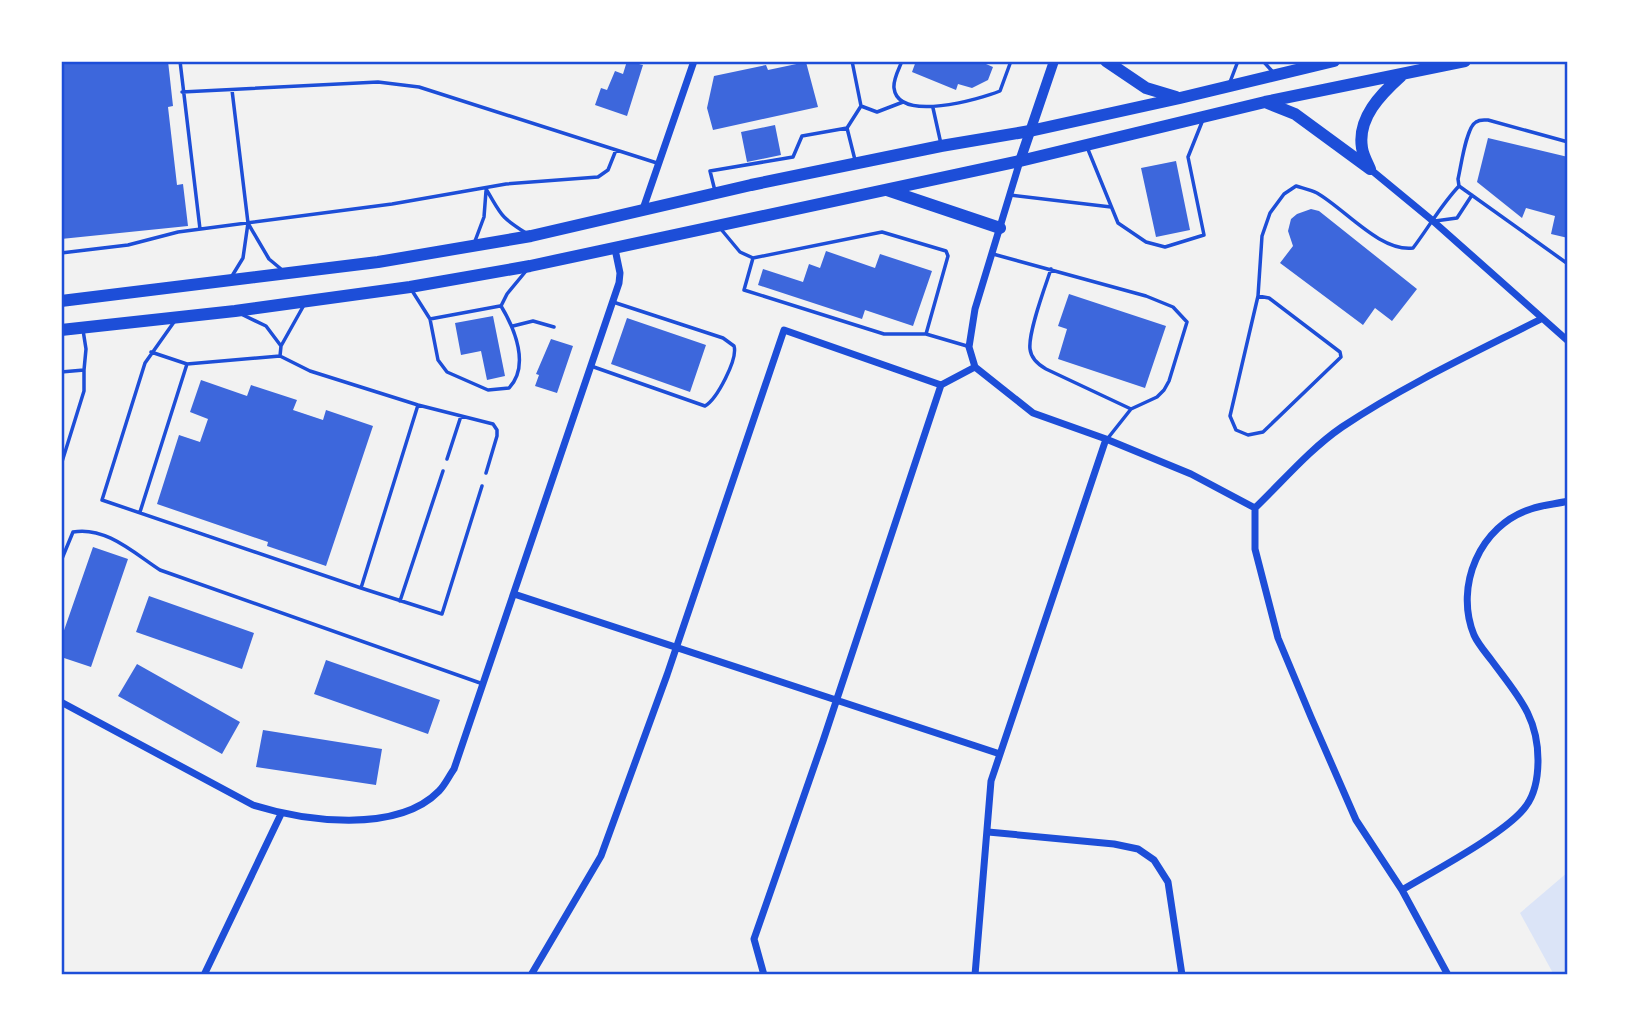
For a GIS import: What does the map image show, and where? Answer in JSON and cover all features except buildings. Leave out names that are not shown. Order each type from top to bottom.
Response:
[{"type":"highway","points":[[1107,61],[1146,88],[1180,98]]},
{"type":"highway","points":[[61,301],[378,262],[473,247],[941,146],[1030,131],[1228,87],[1306,65],[1335,61]]},
{"type":"highway","points":[[61,330],[235,311],[410,287],[530,266],[1020,161],[1265,102],[1465,61]]},
{"type":"highway","points":[[1370,169],[1362,148],[1365,120],[1385,90],[1402,75]]},
{"type":"highway","points":[[1265,102],[1295,114],[1370,169]]},
{"type":"highway","points":[[887,190],[1000,228]]},
{"type":"street","points":[[1054,61],[975,309],[969,347],[975,368],[1033,413],[1191,474],[1255,508]]},
{"type":"street","points":[[643,210],[696,62]]},
{"type":"street","points":[[1370,169],[1568,341]]},
{"type":"street","points":[[61,702],[253,805],[281,814],[302,818],[383,818],[423,803],[440,791],[454,769],[613,302],[620,273],[615,249]]},
{"type":"street","points":[[1448,975],[1402,890],[1356,820],[1278,638],[1255,549],[1255,508],[1340,429],[1417,382],[1541,318]]},
{"type":"street","points":[[531,975],[601,856],[676,647],[784,330],[941,385]]},
{"type":"street","points":[[764,975],[754,939],[837,700],[941,385],[975,368]]},
{"type":"street","points":[[975,975],[991,781],[1106,439]]},
{"type":"street","points":[[1402,890],[1503,828],[1526,806],[1538,775],[1538,742],[1531,716],[1475,637],[1468,616],[1468,588],[1478,552],[1497,528],[1529,509],[1568,501]]},
{"type":"street","points":[[514,594],[1000,754]]},
{"type":"street","points":[[204,975],[281,814]]},
{"type":"street","points":[[988,832],[1114,844],[1138,849],[1154,860],[1168,882],[1182,975]]},
{"type":"lane","points":[[180,61],[201,229]]},
{"type":"lane","points":[[852,61],[861,106],[847,128],[855,164]]},
{"type":"lane","points":[[902,61],[894,84],[897,96],[903,102]]},
{"type":"lane","points":[[861,106],[877,112],[903,102],[933,108],[1000,91],[1011,61]]},
{"type":"lane","points":[[1228,87],[1238,61]]},
{"type":"lane","points":[[1263,61],[1276,75]]},
{"type":"lane","points":[[182,92],[378,82],[419,87],[659,164]]},
{"type":"lane","points":[[229,279],[243,258],[248,223],[232,90]]},
{"type":"lane","points":[[933,108],[941,146]]},
{"type":"lane","points":[[1086,145],[1118,223],[1146,242],[1165,247],[1204,235],[1188,157],[1204,117]]},
{"type":"lane","points":[[1568,142],[1488,120],[1479,120],[1473,124],[1469,135],[1458,179],[1459,186],[1568,264]]},
{"type":"lane","points":[[716,193],[710,171],[793,157],[802,136],[847,128]]},
{"type":"lane","points":[[61,253],[128,245],[178,232],[380,206],[506,184],[598,177],[608,170],[616,150]]},
{"type":"lane","points":[[1258,296],[1269,298],[1340,352],[1341,357],[1263,432],[1248,435],[1236,430],[1230,416],[1258,296],[1262,236],[1270,213],[1284,194],[1296,186],[1315,192],[1387,243],[1402,249],[1413,248],[1433,221],[1442,203],[1459,186]]},
{"type":"lane","points":[[486,189],[499,214],[531,236]]},
{"type":"lane","points":[[473,247],[481,228],[486,189]]},
{"type":"lane","points":[[1010,195],[1111,207]]},
{"type":"lane","points":[[1433,221],[1457,218],[1472,195]]},
{"type":"lane","points":[[248,223],[269,259],[286,272]]},
{"type":"lane","points":[[718,227],[740,252],[753,258],[882,232],[946,251],[948,256],[926,334]]},
{"type":"lane","points":[[992,254],[1146,296],[1173,307],[1187,322],[1170,381],[1164,390],[1157,397],[1131,409],[1106,439]]},
{"type":"lane","points":[[753,258],[744,290],[884,334],[926,334],[969,347]]},
{"type":"lane","points":[[501,306],[507,294],[530,266]]},
{"type":"lane","points":[[1051,269],[1033,327],[1030,349],[1032,355],[1039,366],[1131,409]]},
{"type":"lane","points":[[410,287],[430,319],[438,360],[447,372],[488,390],[509,388],[516,381],[520,357],[513,326],[501,306]]},
{"type":"lane","points":[[280,356],[281,346],[307,301]]},
{"type":"lane","points":[[590,366],[705,405],[712,400],[735,359],[734,346],[723,338],[613,302]]},
{"type":"lane","points":[[430,319],[501,306]]},
{"type":"lane","points":[[235,311],[266,326],[281,346]]},
{"type":"lane","points":[[179,316],[145,363],[102,500],[442,614],[482,486]]},
{"type":"lane","points":[[513,326],[533,321],[554,327]]},
{"type":"lane","points":[[61,465],[84,391],[86,349],[82,328]]},
{"type":"lane","points":[[151,352],[187,364],[280,356],[310,371],[418,405],[491,423],[498,436],[486,473]]},
{"type":"lane","points":[[139,513],[187,364]]},
{"type":"lane","points":[[61,372],[84,370]]},
{"type":"lane","points":[[361,589],[418,405]]},
{"type":"lane","points":[[447,459],[461,416]]},
{"type":"lane","points":[[400,601],[443,471]]},
{"type":"lane","points":[[61,561],[73,532],[97,534],[123,544],[160,570],[483,684]]},
{"type":"shaded area","points":[[1568,872],[1568,975],[1554,975],[1520,913]]}]
